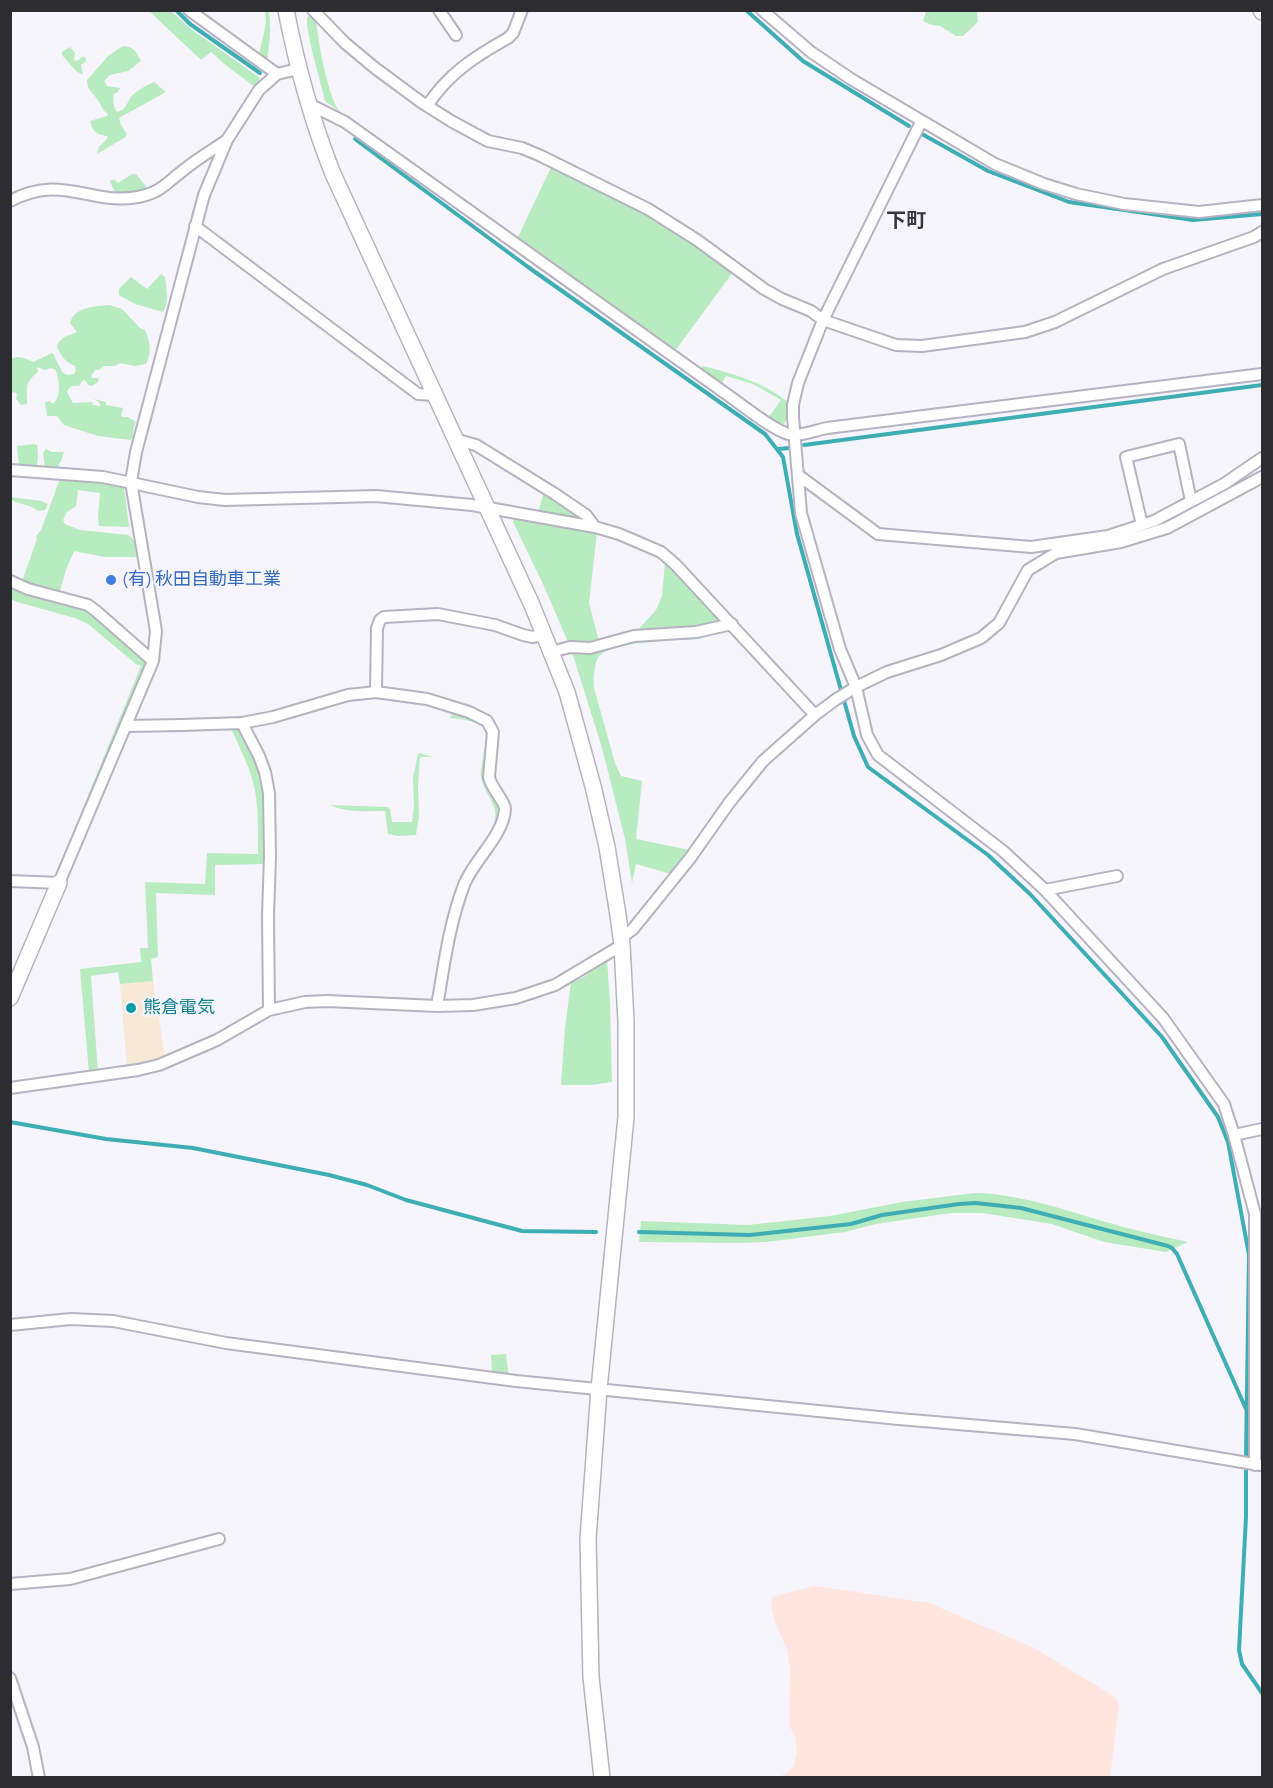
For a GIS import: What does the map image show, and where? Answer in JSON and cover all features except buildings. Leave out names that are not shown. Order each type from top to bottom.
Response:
[{"type":"street","points":[[189,10],[277,74]]},
{"type":"street","points":[[286,10],[298,69],[333,174],[532,605],[567,692],[607,847],[622,941],[626,1022],[626,1117],[599,1389],[588,1539],[591,1677],[602,1778]]},
{"type":"street","points":[[313,10],[345,43],[375,68],[427,106],[481,138],[529,150],[648,209],[782,299],[811,311],[823,320],[896,345],[922,346],[1025,332],[1055,322],[1163,269],[1263,232]]},
{"type":"street","points":[[439,10],[456,35]]},
{"type":"street","points":[[427,106],[446,80],[513,33],[522,10]]},
{"type":"street","points":[[762,10],[819,58],[921,122],[995,164],[1044,184],[1076,194],[1124,204],[1198,212],[1263,205]]},
{"type":"street","points":[[10,998],[153,661],[156,631],[131,482],[136,452],[204,195],[227,140],[259,90],[277,74],[298,69]]},
{"type":"street","points":[[308,103],[345,122],[775,428],[794,435],[884,421],[1263,374]]},
{"type":"street","points":[[10,1325],[71,1319],[113,1321],[226,1344],[504,1380],[1075,1434],[1259,1465],[1255,1215],[1224,1104],[1163,1018],[1044,890],[1003,851],[878,755],[867,735],[801,513],[793,405],[798,383],[823,320],[921,122]]},
{"type":"street","points":[[10,201],[30,192],[56,188],[115,199],[156,192],[185,168],[227,140]]},
{"type":"street","points":[[195,226],[418,394],[435,395]]},
{"type":"street","points":[[454,439],[476,445],[555,494],[586,515],[595,527]]},
{"type":"street","points":[[1142,525],[1126,457],[1179,444],[1191,501]]},
{"type":"street","points":[[798,474],[878,534],[1032,547],[1108,536],[1154,521],[1224,484],[1263,458]]},
{"type":"street","points":[[10,470],[103,477],[198,497],[225,500],[376,496],[472,504],[595,527],[661,552],[688,576],[815,715]]},
{"type":"street","points":[[10,1088],[159,1065],[217,1040],[269,1010],[305,1002],[473,1005],[537,992],[574,974],[622,941],[691,857],[729,803],[763,761],[835,700],[887,672],[941,655],[981,638],[999,623],[1028,570],[1056,553],[1121,542],[1167,528],[1263,477]]},
{"type":"street","points":[[10,581],[28,589],[88,605],[153,661]]},
{"type":"street","points":[[375,692],[377,628],[380,620],[384,618],[438,614],[495,625],[532,637],[544,635]]},
{"type":"street","points":[[551,652],[570,647],[590,648],[634,636],[696,632],[732,624]]},
{"type":"street","points":[[127,726],[242,723],[273,717],[348,695],[375,692],[427,699],[469,712],[487,721],[493,732],[490,784],[505,807],[500,826],[470,872],[460,894],[437,1006]]},
{"type":"street","points":[[242,723],[259,756],[269,793],[269,1010]]},
{"type":"street","points":[[1044,890],[1117,876]]},
{"type":"street","points":[[10,881],[59,883]]},
{"type":"street","points":[[1234,1135],[1263,1129]]},
{"type":"street","points":[[10,1584],[70,1579],[219,1539]]},
{"type":"street","points":[[10,1678],[33,1747],[39,1778]]},
{"type":"shaded area","points":[[153,981],[166,1062],[127,1067],[120,984]]},
{"type":"shaded area","points":[[815,1586],[929,1603],[1034,1648],[1115,1697],[1119,1704],[1110,1777],[780,1777],[794,1767],[797,1752],[795,1737],[789,1725],[790,1668],[787,1650],[775,1622],[771,1605],[772,1597]]},
{"type":"green space","points":[[149,11],[171,11],[191,29],[260,78],[255,87],[211,52],[201,60]]},
{"type":"green space","points":[[265,11],[269,11],[270,23],[267,60],[259,55],[266,23]]},
{"type":"green space","points":[[926,11],[977,11],[978,22],[963,36],[956,36],[940,26],[923,21]]},
{"type":"green space","points":[[310,14],[316,19],[327,81],[340,112],[325,101],[307,26],[307,18]]},
{"type":"green space","points":[[123,46],[134,50],[141,61],[128,71],[110,75],[104,81],[107,86],[120,88],[114,94],[114,106],[117,112],[125,108],[136,92],[154,82],[166,92],[119,118],[127,134],[97,154],[99,147],[108,138],[96,132],[90,121],[108,114],[89,89],[87,80],[109,55]]},
{"type":"green space","points":[[70,47],[75,53],[74,60],[77,61],[84,56],[86,59],[81,65],[83,75],[76,71],[62,55],[62,52]]},
{"type":"green space","points":[[552,165],[671,227],[733,272],[675,351],[518,237]]},
{"type":"green space","points":[[136,174],[148,189],[139,192],[115,193],[110,181],[114,179],[118,183]]},
{"type":"green space","points":[[161,274],[165,277],[167,295],[163,312],[135,304],[119,295],[119,289],[131,277],[147,289]]},
{"type":"green space","points":[[110,305],[122,309],[140,328],[145,330],[150,347],[146,364],[135,366],[120,363],[114,366],[104,366],[95,370],[91,376],[99,378],[98,382],[92,386],[83,380],[79,386],[72,386],[67,392],[73,403],[92,402],[93,405],[100,406],[100,403],[94,399],[106,402],[106,405],[123,408],[121,416],[136,422],[133,438],[130,440],[98,436],[64,425],[57,416],[47,416],[45,402],[49,401],[53,404],[59,393],[56,370],[51,368],[45,370],[37,367],[38,372],[27,386],[27,404],[21,405],[16,399],[17,394],[11,393],[11,359],[17,357],[33,362],[52,353],[62,372],[67,375],[74,374],[75,366],[61,355],[57,346],[65,337],[77,332],[70,323],[76,314],[86,308]]},
{"type":"green space","points":[[703,366],[748,380],[778,395],[788,402],[785,423],[779,426],[768,418],[781,400],[753,384],[726,376],[721,385],[700,370]]},
{"type":"green space","points":[[37,445],[36,467],[19,465],[17,446]]},
{"type":"green space","points":[[46,449],[52,452],[64,452],[58,465],[62,468],[61,471],[45,468],[43,453]]},
{"type":"green space","points":[[60,479],[96,480],[124,486],[129,527],[99,526],[100,493],[78,490],[76,506],[67,512],[63,520],[65,524],[80,530],[128,535],[134,541],[136,557],[104,557],[74,551],[59,594],[21,584],[37,539],[36,536],[41,530]]},
{"type":"green space","points":[[544,492],[581,516],[580,519],[538,513]]},
{"type":"green space","points":[[10,497],[48,504],[45,510],[38,511],[11,500]]},
{"type":"green space","points":[[514,518],[597,532],[589,603],[599,641],[591,644],[568,642],[513,522]]},
{"type":"green space","points":[[665,562],[721,618],[720,622],[706,627],[637,631],[656,610],[662,596]]},
{"type":"green space","points":[[10,584],[90,611],[148,661],[56,874],[141,666],[88,624],[11,599]]},
{"type":"green space","points":[[705,637],[618,647],[599,656],[596,663],[594,688],[615,763],[621,776],[642,781],[636,839],[690,850],[671,874],[636,864],[632,883],[625,839],[602,748],[572,652],[635,639]]},
{"type":"green space","points":[[453,712],[482,723],[489,731],[485,777],[489,794],[500,807],[493,830],[495,810],[481,777],[485,730],[474,722],[450,718]]},
{"type":"green space","points":[[240,727],[262,775],[265,797],[266,864],[215,865],[215,895],[156,893],[158,957],[151,959],[153,981],[120,984],[118,972],[91,976],[98,1072],[89,1073],[80,969],[141,962],[140,948],[148,948],[145,882],[205,884],[207,853],[258,854],[258,814],[255,791],[248,766],[230,728]]},
{"type":"green space","points":[[420,753],[433,757],[420,758],[419,817],[416,835],[388,834],[385,811],[350,810],[330,805],[387,807],[390,809],[392,822],[412,822],[413,778]]},
{"type":"green space","points":[[607,960],[612,1082],[592,1085],[561,1085],[571,982],[584,977]]},
{"type":"green space","points":[[975,1193],[1025,1199],[1126,1228],[1188,1242],[1166,1252],[1104,1242],[1052,1224],[983,1213],[951,1213],[876,1224],[845,1232],[766,1242],[639,1242],[641,1221],[748,1225],[830,1216],[902,1202]]},
{"type":"green space","points":[[506,1354],[509,1377],[492,1374],[491,1355]]},
{"type":"waterway","points":[[176,10],[190,24],[260,73]]},
{"type":"waterway","points":[[746,10],[803,61],[909,126]]},
{"type":"waterway","points":[[922,134],[988,171],[1069,202],[1193,220],[1262,214]]},
{"type":"waterway","points":[[355,139],[528,267],[765,434],[783,457],[797,534],[854,736],[868,767],[988,855],[1030,894],[1162,1037],[1218,1117],[1228,1142],[1249,1255],[1246,1457]]},
{"type":"waterway","points":[[804,445],[1262,385]]},
{"type":"waterway","points":[[778,449],[790,448]]},
{"type":"waterway","points":[[10,1122],[106,1139],[193,1148],[329,1175],[367,1185],[406,1200],[522,1231],[596,1232]]},
{"type":"waterway","points":[[639,1232],[750,1235],[851,1224],[882,1215],[976,1203],[1021,1208],[1168,1246],[1177,1254],[1246,1409]]},
{"type":"waterway","points":[[1246,1471],[1239,1650],[1242,1664],[1262,1693]]},
{"type":"place","name":"(有) 秋田自動車工業","points":[[111,580]]},
{"type":"place","name":"熊倉電気","points":[[131,1008]]},
{"type":"district","name":"下町","points":[[906,221]]}]
